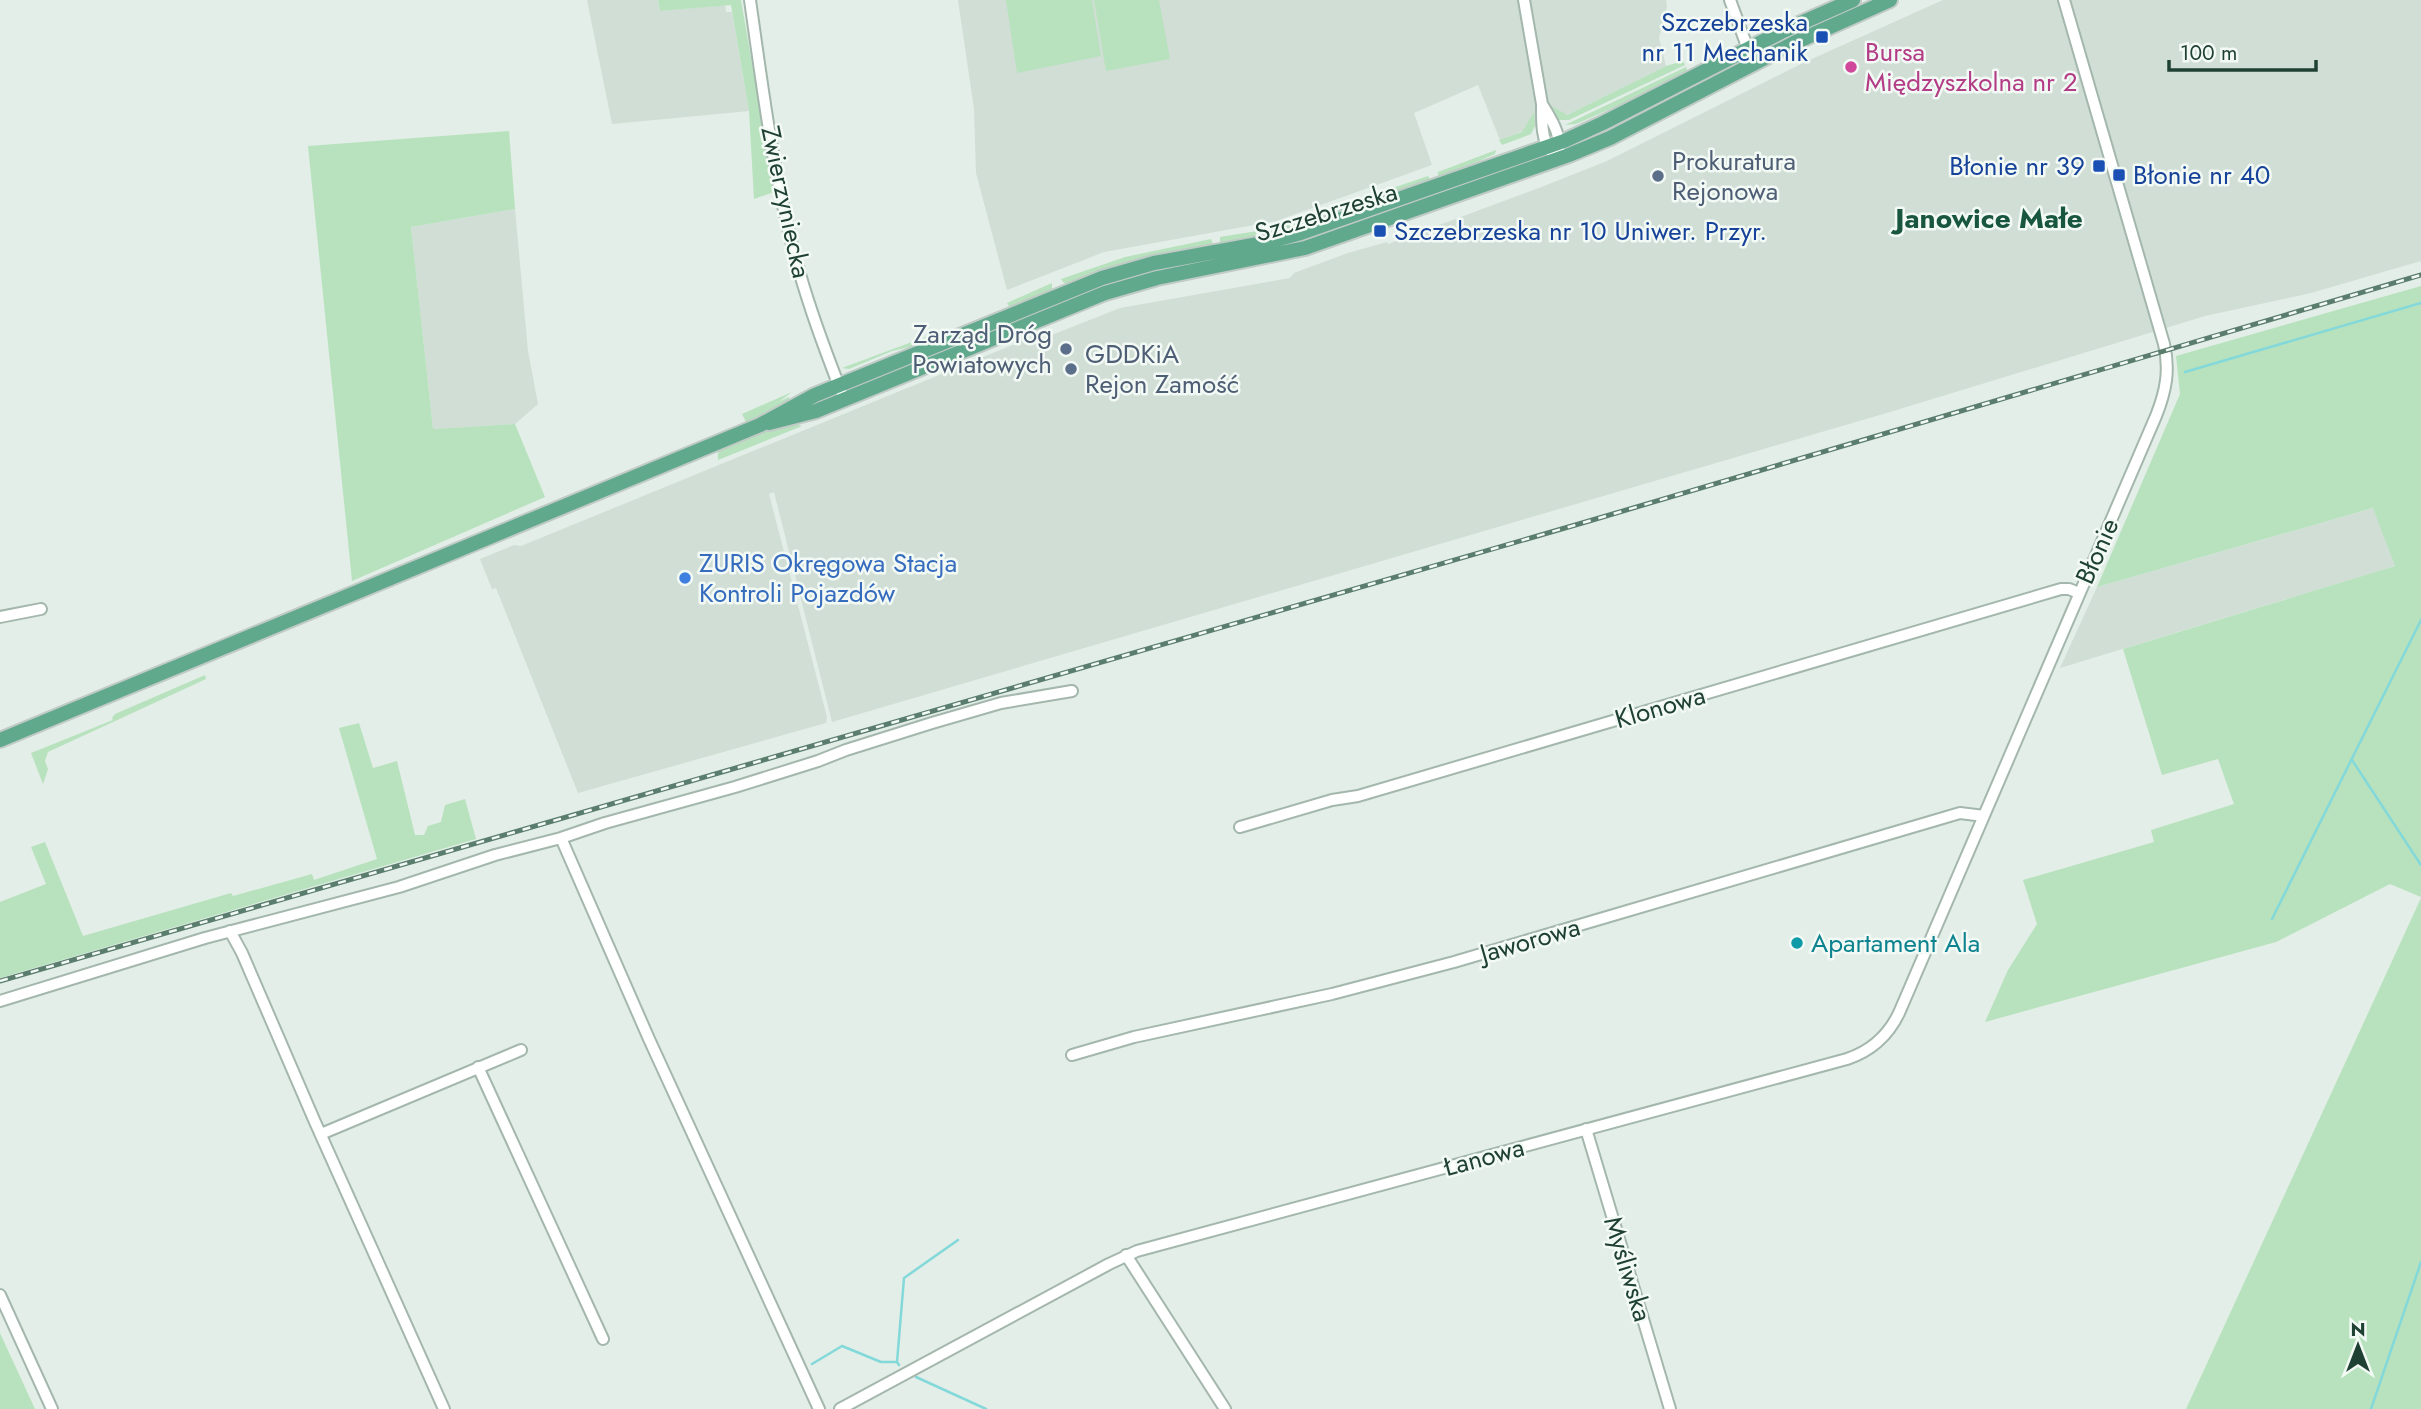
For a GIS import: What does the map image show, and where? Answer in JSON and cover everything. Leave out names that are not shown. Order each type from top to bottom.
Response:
[{"type":"main road","name":"Szczebrzeska","points":[[757,426],[787,408],[838,385],[1102,278],[1154,263],[1301,233],[1553,144],[1603,123],[1748,49],[1853,0]]},
{"type":"main road","name":"Szczebrzeska","points":[[757,426],[789,419],[844,399],[1115,289],[1305,248],[1557,160],[1610,138],[1770,55],[1890,0]]},
{"type":"main road","points":[[0,740],[757,426]]},
{"type":"street","name":"Zwierzyniecka","points":[[750,0],[772,148],[789,234],[809,303],[844,399]]},
{"type":"street","points":[[1524,0],[1542,103],[1551,117],[1557,160]]},
{"type":"street","points":[[1730,0],[1748,49]]},
{"type":"street","name":"Błonie","points":[[1842,1060],[1872,1047],[1894,1022],[2160,406],[2168,372],[2164,344],[2064,0]]},
{"type":"street","name":"Klonowa","points":[[1240,827],[1384,788],[2061,589],[2079,593]]},
{"type":"street","points":[[0,617],[41,609]]},
{"type":"street","points":[[0,1001],[230,931],[399,887],[495,855],[561,838],[818,761],[944,719],[1001,703],[1072,691]]},
{"type":"street","name":"Jaworowa","points":[[1072,1055],[1134,1037],[1332,994],[1454,962],[1960,813],[1984,816]]},
{"type":"street","points":[[561,838],[649,1039],[819,1409]]},
{"type":"street","points":[[230,931],[444,1409]]},
{"type":"street","points":[[320,1135],[521,1050]]},
{"type":"street","name":"Łanowa","points":[[840,1409],[1126,1255],[1842,1060]]},
{"type":"street","points":[[478,1067],[603,1339]]},
{"type":"street","name":"Myśliwska","points":[[1586,1129],[1670,1409]]},
{"type":"street","points":[[1126,1255],[1225,1409]]},
{"type":"street","points":[[0,1295],[52,1409]]},
{"type":"shaded area","points":[[587,0],[658,0],[660,11],[725,5],[726,12],[732,12],[749,111],[612,124]]},
{"type":"shaded area","points":[[958,0],[1666,0],[1659,38],[1666,66],[1571,113],[1500,140],[1478,85],[1414,113],[1432,165],[1276,221],[1104,252],[1007,290],[976,173],[974,109]]},
{"type":"shaded area","points":[[1943,0],[2421,0],[2421,261],[2311,293],[2205,316],[1890,412],[832,722],[774,492],[769,494],[827,717],[826,723],[578,793],[496,588],[492,589],[480,559],[514,545],[521,546],[1032,337],[1034,342],[1120,308],[1290,278],[1294,273],[1348,253],[1387,242],[1388,244],[1539,188],[1607,161],[1803,63]]},
{"type":"shaded area","points":[[515,209],[528,351],[538,404],[515,424],[433,429],[411,227]]},
{"type":"shaded area","points":[[2374,508],[2395,566],[2060,668],[2097,587]]},
{"type":"green space","points":[[658,0],[741,0],[774,192],[754,199],[749,111],[731,5],[660,11]]},
{"type":"green space","points":[[1006,0],[1092,0],[1101,56],[1017,73]]},
{"type":"green space","points":[[1094,0],[1159,0],[1170,59],[1106,71]]},
{"type":"green space","points":[[1683,61],[1685,65],[1569,120],[1558,120],[1552,106],[1567,115],[1666,66]]},
{"type":"green space","points":[[1686,67],[1688,72],[1668,84],[1576,124],[1565,125]]},
{"type":"green space","points":[[1534,112],[1535,126],[1531,134],[1502,145],[1499,140],[1522,132]]},
{"type":"green space","points":[[509,131],[515,209],[411,227],[433,429],[515,424],[545,497],[352,581],[308,146]]},
{"type":"green space","points":[[1496,150],[1495,154],[1438,179],[1438,172]]},
{"type":"green space","points":[[1428,176],[1432,182],[1380,198],[1378,193]]},
{"type":"green space","points":[[1372,195],[1373,201],[1328,217],[1326,212]]},
{"type":"green space","points":[[1320,214],[1321,221],[1269,235],[1265,229]]},
{"type":"green space","points":[[1257,231],[1254,238],[1220,245],[1220,237]]},
{"type":"green space","points":[[1211,239],[1214,246],[1099,272],[1069,283],[1064,283],[1061,279],[1125,257]]},
{"type":"green space","points":[[1052,283],[1052,289],[1048,292],[1010,308],[1007,303]]},
{"type":"green space","points":[[2421,286],[2421,897],[2390,884],[2276,942],[1985,1022],[2008,970],[2037,924],[2023,880],[2154,842],[2151,830],[2234,804],[2218,759],[2162,775],[2123,649],[2395,566],[2373,508],[2097,587],[2180,394],[2176,356]]},
{"type":"green space","points":[[936,333],[923,344],[892,351],[849,369],[842,368]]},
{"type":"green space","points":[[792,392],[751,415],[789,397],[789,401],[746,422],[742,414]]},
{"type":"green space","points":[[795,424],[802,426],[718,460],[719,452],[727,445]]},
{"type":"green space","points":[[205,675],[206,679],[48,752],[45,761],[48,769],[43,784],[31,753],[113,720],[115,714]]},
{"type":"green space","points":[[359,723],[373,768],[397,761],[415,835],[424,835],[428,826],[441,822],[445,805],[465,799],[476,839],[0,978],[0,902],[46,884],[31,847],[45,842],[83,936],[231,893],[233,896],[312,874],[314,880],[377,859],[339,728]]},
{"type":"green space","points":[[2421,898],[2421,1409],[2186,1409]]},
{"type":"green space","points":[[0,1333],[35,1409],[0,1409]]},
{"type":"waterway","points":[[2185,372],[2421,303]]},
{"type":"waterway","points":[[2272,919],[2421,620]]},
{"type":"waterway","points":[[2352,760],[2421,865]]},
{"type":"waterway","points":[[897,1362],[904,1278],[958,1240]]},
{"type":"waterway","points":[[2371,1409],[2421,1262]]},
{"type":"waterway","points":[[812,1364],[842,1346],[881,1362],[897,1362],[899,1365]]},
{"type":"waterway","points":[[916,1377],[986,1409]]},
{"type":"railway","points":[[0,981],[1589,521],[2421,275]]},
{"type":"place","name":"Szczebrzeska nr 11 Mechanik","points":[[1822,37]]},
{"type":"place","name":"Bursa Międzyszkolna nr 2","points":[[1851,67]]},
{"type":"place","name":"Błonie nr 39","points":[[2099,166]]},
{"type":"place","name":"Błonie nr 40","points":[[2119,175]]},
{"type":"place","name":"Prokuratura Rejonowa","points":[[1658,176]]},
{"type":"place","name":"Szczebrzeska nr 10 Uniwer. Przyr.","points":[[1380,231]]},
{"type":"place","name":"Zarząd Dróg Powiatowych","points":[[1066,349]]},
{"type":"place","name":"GDDKiA Rejon Zamość","points":[[1071,369]]},
{"type":"place","name":"ZURIS Okręgowa Stacja Kontroli Pojazdów","points":[[685,578]]},
{"type":"place","name":"Apartament Ala","points":[[1797,943]]},
{"type":"district","name":"Janowice Małe","points":[[1989,218]]}]
